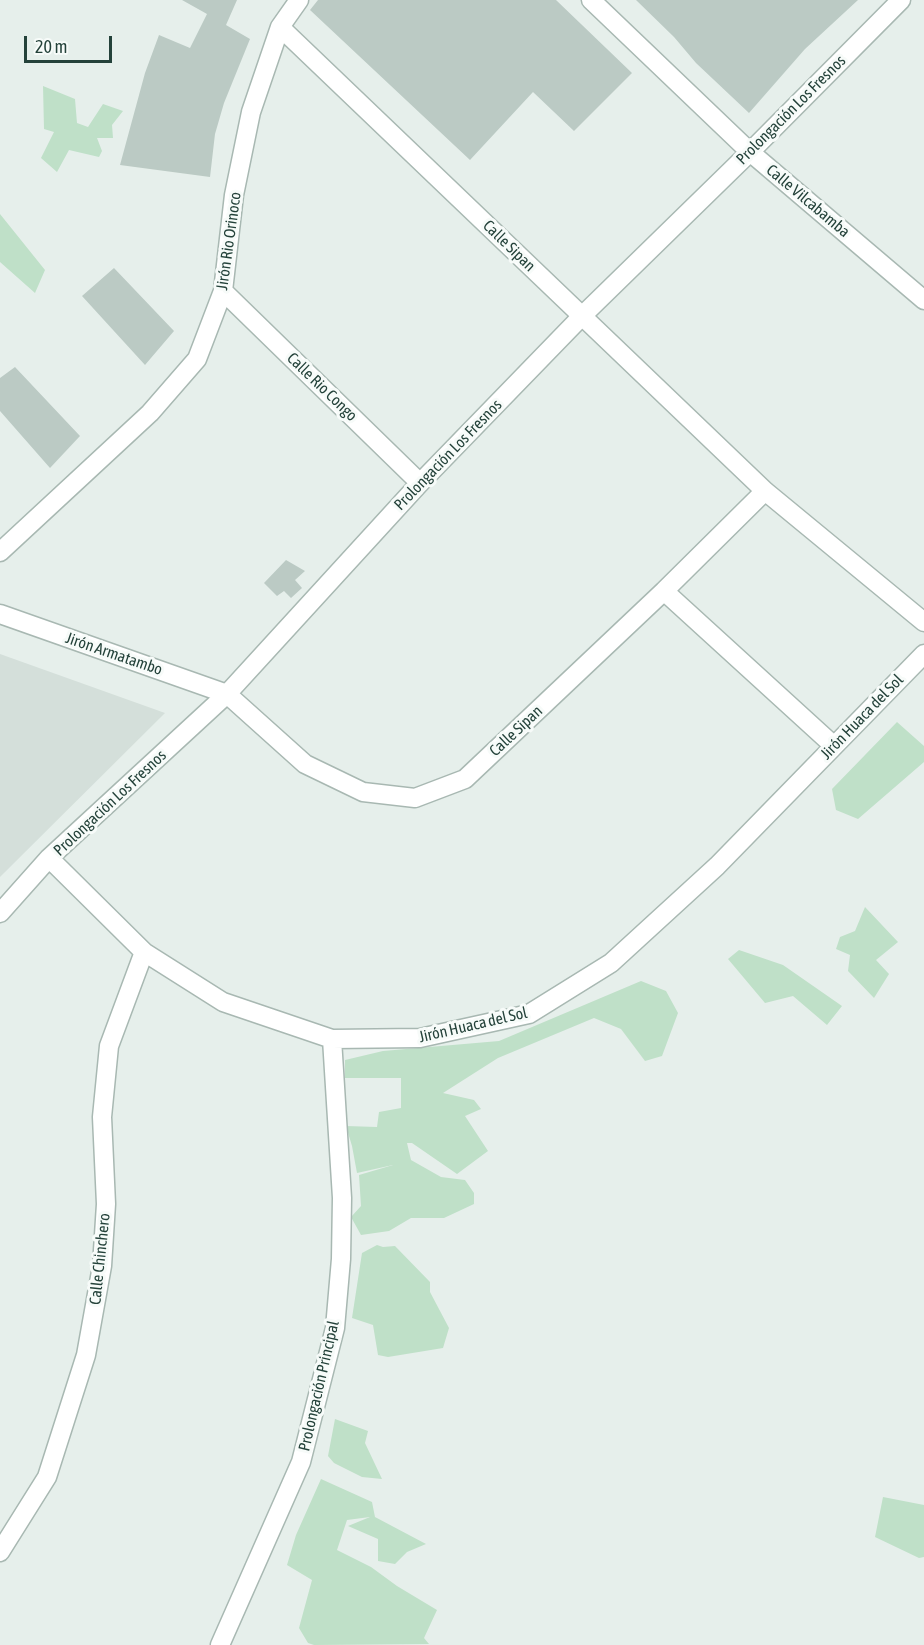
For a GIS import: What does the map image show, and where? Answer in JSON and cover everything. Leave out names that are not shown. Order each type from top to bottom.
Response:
[{"type":"street","name":"Jirón Rio Orinoco","points":[[0,552],[150,413],[197,359],[223,291],[234,195],[251,112],[280,27],[299,0]]},
{"type":"street","name":"Calle Vilcabamba","points":[[591,0],[750,152],[924,300]]},
{"type":"street","name":"Prolongación Los Fresnos","points":[[0,913],[49,858],[228,694],[420,483],[582,316],[901,0]]},
{"type":"street","name":"Calle Sipan","points":[[280,27],[765,491],[924,622]]},
{"type":"street","name":"Calle Rio Congo","points":[[223,291],[420,483]]},
{"type":"street","name":"Calle Sipan","points":[[228,694],[305,764],[363,792],[415,798],[465,779],[664,591],[765,491]]},
{"type":"street","points":[[664,591],[834,746]]},
{"type":"street","name":"Jirón Armatambo","points":[[0,614],[228,694]]},
{"type":"street","name":"Jirón Huaca del Sol","points":[[49,858],[144,952],[223,1002],[332,1039],[420,1038],[529,1014],[611,963],[717,866],[924,654]]},
{"type":"street","name":"Calle Chinchero","points":[[0,1552],[47,1477],[86,1355],[102,1266],[105,1204],[102,1118],[109,1046],[144,952]]},
{"type":"street","name":"Prolongación Principal","points":[[220,1645],[301,1462],[335,1328],[341,1258],[342,1198],[332,1039]]},
{"type":"shaded area","points":[[0,654],[165,713],[0,877]]},
{"type":"green space","points":[[43,86],[75,99],[77,123],[88,127],[103,104],[123,111],[112,125],[113,138],[97,138],[102,151],[99,157],[69,150],[57,172],[41,158],[54,132],[44,129]]},
{"type":"green space","points":[[0,214],[45,270],[35,293],[0,262]]},
{"type":"green space","points":[[897,722],[924,746],[924,762],[858,819],[836,810],[832,789]]},
{"type":"green space","points":[[865,907],[898,942],[876,960],[889,974],[874,998],[848,971],[850,955],[836,949],[840,937],[855,931]]},
{"type":"green space","points":[[739,950],[783,965],[842,1006],[827,1025],[793,996],[765,1003],[728,959]]},
{"type":"green space","points":[[641,981],[666,991],[678,1013],[662,1056],[645,1061],[621,1029],[594,1018],[498,1058],[443,1093],[474,1100],[481,1109],[465,1116],[488,1151],[457,1174],[412,1143],[407,1143],[411,1160],[441,1177],[465,1180],[474,1193],[474,1204],[444,1218],[411,1218],[389,1231],[361,1235],[351,1217],[361,1206],[359,1175],[393,1165],[357,1173],[346,1126],[377,1127],[379,1112],[401,1108],[401,1078],[345,1078],[345,1060],[383,1051],[499,1041]]},
{"type":"green space","points":[[377,1245],[395,1246],[430,1282],[430,1292],[449,1328],[443,1348],[388,1357],[378,1355],[373,1325],[352,1318],[362,1253]]},
{"type":"green space","points":[[335,1419],[368,1431],[365,1443],[382,1479],[362,1477],[334,1463],[328,1456]]},
{"type":"green space","points":[[321,1479],[372,1502],[375,1517],[426,1544],[407,1552],[395,1564],[378,1561],[378,1539],[348,1526],[370,1517],[347,1520],[337,1550],[371,1567],[437,1610],[424,1638],[429,1644],[314,1645],[308,1643],[299,1628],[312,1580],[287,1565],[296,1535]]},
{"type":"green space","points":[[883,1497],[924,1505],[924,1557],[919,1558],[875,1537]]},
{"type":"building","points":[[182,0],[237,0],[226,25],[250,39],[224,103],[215,134],[210,177],[120,165],[145,73],[159,35],[190,48],[207,14]]},
{"type":"building","points":[[318,0],[556,0],[632,73],[574,131],[533,92],[470,160],[310,10]]},
{"type":"building","points":[[636,0],[858,0],[805,49],[749,113],[696,63],[674,37]]},
{"type":"building","points":[[114,268],[174,331],[145,365],[82,296]]},
{"type":"building","points":[[15,367],[80,436],[50,468],[0,411],[0,378]]},
{"type":"building","points":[[286,560],[305,571],[295,580],[302,588],[291,598],[284,591],[277,596],[264,583]]}]
